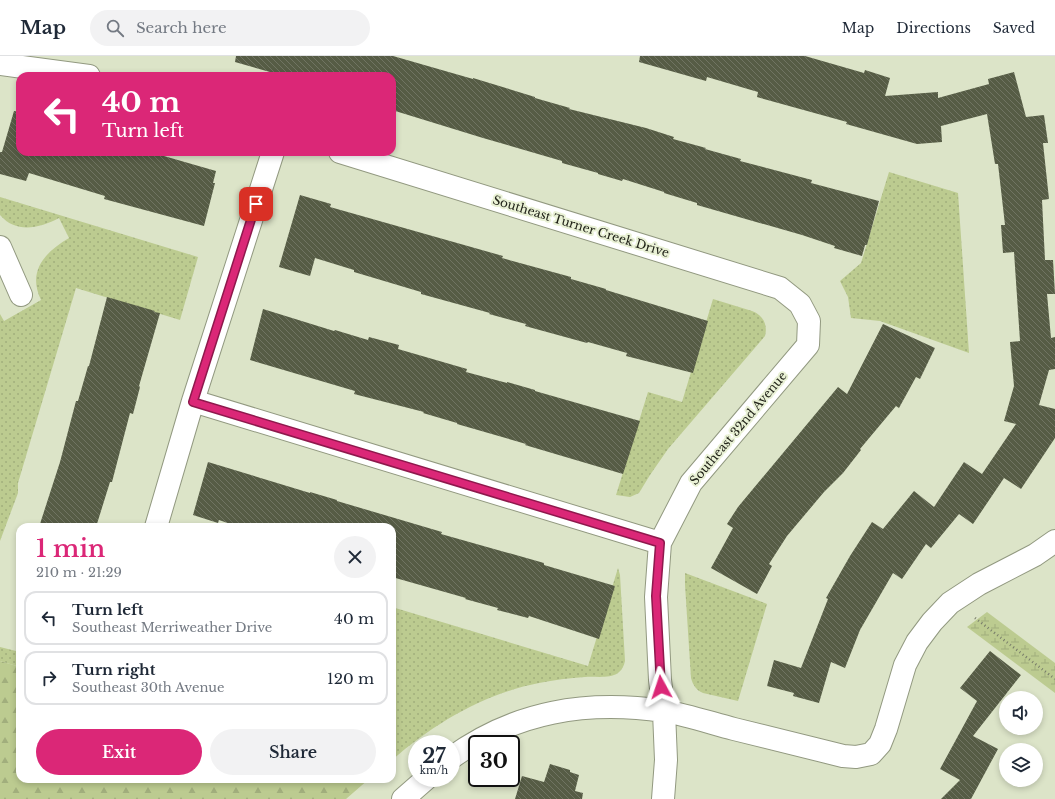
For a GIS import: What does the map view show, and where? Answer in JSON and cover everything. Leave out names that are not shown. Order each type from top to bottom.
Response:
[{"type":"street","points":[[0,64],[59,72]]},
{"type":"street","points":[[157,523],[193,402],[272,156]]},
{"type":"street","name":"Southeast Turner Creek Drive","points":[[353,156],[780,288],[800,304],[809,321]]},
{"type":"street","points":[[0,247],[21,295]]},
{"type":"street","name":"Southeast 32nd Avenue","points":[[663,799],[666,760],[656,596],[660,543],[691,483],[808,345],[809,321]]},
{"type":"street","points":[[193,402],[660,543]]},
{"type":"street","points":[[460,752],[509,725],[531,717],[558,711],[618,708],[664,712],[843,756],[856,757],[871,754],[880,744],[886,729],[905,665],[917,642],[932,622],[950,603],[979,584],[1035,555],[1055,541]]},
{"type":"street","points":[[403,799],[417,787]]},
{"type":"path","points":[[975,618],[1055,679]]},
{"type":"green space","points":[[889,172],[958,193],[969,353],[880,321],[851,318],[848,297],[840,281],[861,263]]},
{"type":"green space","points":[[0,197],[198,257],[180,320],[76,288],[18,483],[18,493],[0,541],[0,314],[4,321],[41,300],[37,290],[37,271],[46,256],[60,243],[69,238],[59,218],[52,222],[28,227],[13,225],[6,221],[0,215]]},
{"type":"green space","points":[[713,299],[752,311],[759,315],[765,324],[765,336],[668,449],[639,493],[630,497],[616,495],[648,392],[682,402]]},
{"type":"green space","points":[[618,568],[620,575],[625,661],[623,668],[614,675],[606,677],[579,677],[562,679],[518,688],[498,694],[479,702],[443,722],[424,735],[408,735],[408,747],[396,757],[396,608],[588,666]]},
{"type":"green space","points":[[685,573],[767,604],[738,701],[703,693],[697,689],[693,683],[691,678]]},
{"type":"green space","points":[[987,612],[1055,663],[1055,693],[967,627]]},
{"type":"green space","points":[[0,647],[16,651],[16,666],[0,661]]},
{"type":"green space","points":[[0,661],[16,666],[16,783],[364,783],[346,799],[0,799]]},
{"type":"building","points":[[236,56],[393,56],[473,78],[570,108],[569,109],[646,128],[674,137],[673,139],[741,159],[740,161],[812,180],[811,183],[879,201],[867,245],[865,245],[862,256],[834,248],[835,246],[802,235],[697,205],[697,203],[623,179],[622,181],[598,174],[562,163],[562,161],[396,111],[396,72],[270,72],[235,62]]},
{"type":"building","points":[[640,56],[805,56],[864,73],[865,70],[890,78],[885,96],[938,92],[938,98],[989,84],[988,79],[1014,72],[1026,117],[1044,115],[1048,143],[1043,143],[1049,199],[1042,200],[1045,260],[1053,260],[1055,294],[1047,294],[1051,338],[1055,337],[1055,369],[1049,370],[1039,405],[1055,409],[1055,438],[1021,489],[1004,478],[973,524],[959,514],[931,548],[926,544],[902,579],[893,573],[860,630],[845,668],[831,662],[819,703],[793,696],[794,693],[767,686],[774,660],[801,668],[828,599],[826,598],[850,556],[872,522],[883,529],[914,491],[934,507],[964,462],[982,474],[1016,424],[1004,421],[1014,386],[1010,342],[1020,341],[1014,252],[1003,253],[1001,225],[1005,225],[998,164],[995,164],[987,114],[941,126],[942,142],[917,144],[846,124],[847,122],[757,97],[758,92],[707,77],[706,81],[639,62]]},
{"type":"building","points":[[14,111],[16,111],[16,156],[164,156],[216,171],[213,183],[215,183],[204,226],[104,199],[105,196],[29,173],[26,181],[0,174],[0,152],[2,152]]},
{"type":"building","points":[[300,195],[331,204],[330,207],[503,256],[502,258],[571,277],[571,279],[708,321],[693,373],[626,356],[627,353],[525,326],[526,324],[421,294],[421,292],[354,272],[354,270],[315,258],[310,276],[279,267]]},
{"type":"building","points":[[107,297],[160,313],[139,386],[133,414],[130,413],[112,482],[110,482],[97,523],[40,523],[60,462],[76,401],[78,401]]},
{"type":"building","points":[[263,309],[368,340],[369,337],[399,345],[398,349],[467,369],[466,372],[507,382],[640,421],[623,474],[457,424],[423,413],[424,412],[354,394],[355,391],[250,360]]},
{"type":"building","points":[[883,324],[935,348],[920,379],[916,377],[899,408],[896,406],[860,449],[861,450],[843,473],[824,492],[787,536],[769,564],[772,566],[757,594],[711,568],[733,528],[727,524],[738,507],[838,387],[847,394]]},
{"type":"building","points":[[208,462],[442,532],[441,534],[544,563],[544,565],[615,586],[599,639],[529,616],[528,618],[497,610],[498,608],[396,578],[396,523],[228,523],[219,520],[218,523],[193,515]]},
{"type":"building","points":[[990,651],[1021,675],[1008,691],[999,691],[999,703],[973,736],[998,749],[971,799],[941,799],[960,780],[940,769],[977,701],[960,688]]},
{"type":"building","points":[[550,764],[570,770],[570,772],[579,775],[575,791],[583,793],[582,799],[515,799],[519,787],[520,787],[522,776],[544,782]]},
{"type":"route","points":[[256,204],[193,402],[660,543],[656,596],[661,687]]}]
